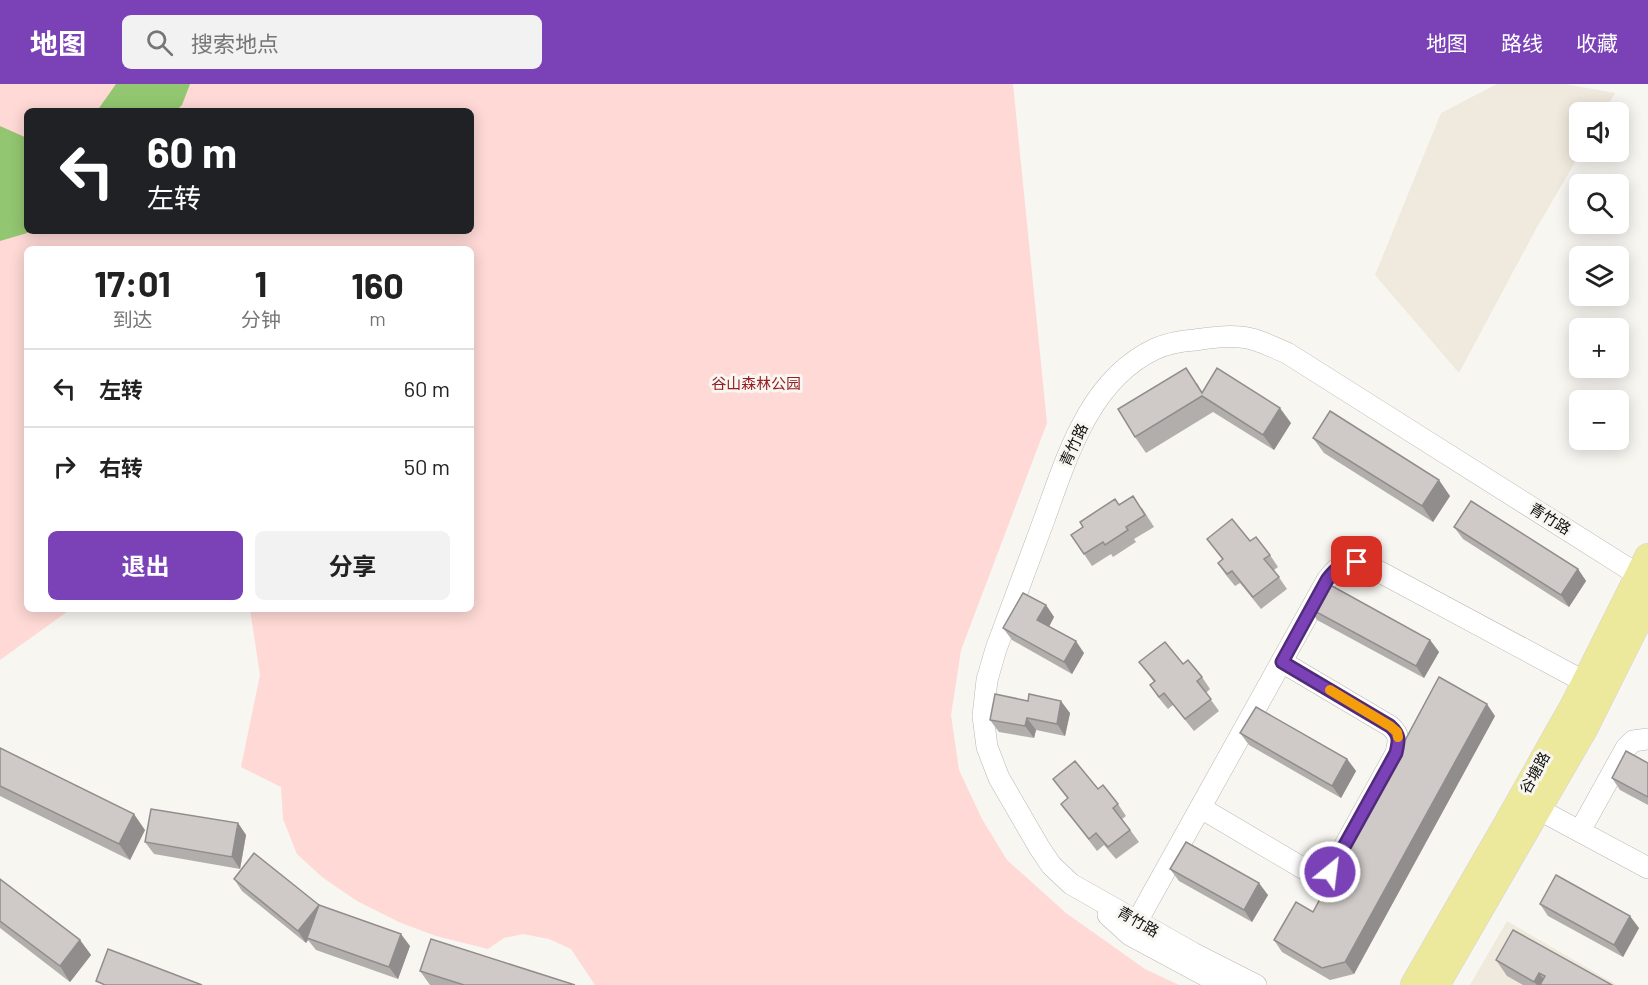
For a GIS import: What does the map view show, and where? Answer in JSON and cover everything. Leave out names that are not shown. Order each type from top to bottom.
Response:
[{"type":"main road","name":"谷塘路","points":[[1414,985],[1513,814],[1645,571]]},
{"type":"main road","name":"谷塘路","points":[[1436,985],[1584,729],[1648,601]]},
{"type":"street","name":"青竹路","points":[[1223,985],[1134,928],[1068,890],[1047,869],[1034,851],[993,780],[981,749],[976,717],[981,677],[990,646],[1059,462],[1079,417],[1099,385],[1125,360],[1151,344],[1174,336],[1210,331],[1242,330],[1263,336],[1290,348],[1645,571]]},
{"type":"street","points":[[1134,928],[1327,580],[1335,570],[1347,562],[1367,564],[1585,682]]},
{"type":"street","points":[[1201,808],[1311,873],[1323,875],[1330,872],[1336,862],[1396,753],[1399,741],[1397,732],[1282,662]]},
{"type":"street","points":[[1580,831],[1626,748],[1643,743]]},
{"type":"street","points":[[1538,809],[1648,868]]},
{"type":"street","name":"青竹路","points":[[1134,928],[1193,953],[1256,985]]},
{"type":"shaded area","points":[[116,84],[190,84],[179,108],[99,108]]},
{"type":"shaded area","points":[[1497,84],[1565,84],[1615,93],[1610,102],[1569,102],[1569,162],[1575,162],[1536,229],[1459,373],[1375,275],[1441,113]]},
{"type":"shaded area","points":[[0,126],[24,137],[24,234],[0,241]]},
{"type":"shaded area","points":[[1507,921],[1617,985],[1470,985]]},
{"type":"green space","name":"谷山森林公园","points":[[0,84],[1013,84],[1047,423],[961,650],[951,715],[959,770],[982,819],[1007,860],[1066,913],[1145,969],[1179,985],[595,985],[571,949],[549,939],[523,934],[504,938],[488,949],[436,936],[401,923],[357,901],[322,877],[297,854],[283,819],[281,787],[241,767],[260,675],[250,612],[474,612],[474,246],[24,246],[24,612],[67,612],[0,660]]},
{"type":"building","points":[[1186,368],[1202,393],[1217,368],[1280,408],[1263,435],[1202,396],[1135,437],[1118,409]]},
{"type":"building","points":[[1330,411],[1439,480],[1422,506],[1313,438]]},
{"type":"building","points":[[1133,496],[1145,515],[1105,545],[1103,542],[1084,554],[1071,535],[1083,527],[1080,522],[1115,499],[1119,505]]},
{"type":"building","points":[[1471,501],[1578,569],[1561,595],[1454,527]]},
{"type":"building","points":[[1232,519],[1250,541],[1256,537],[1270,555],[1264,559],[1279,577],[1253,597],[1232,571],[1227,574],[1218,563],[1223,559],[1207,539]]},
{"type":"building","points":[[1323,581],[1430,640],[1416,666],[1309,608]]},
{"type":"building","points":[[1023,593],[1046,605],[1037,620],[1076,641],[1064,662],[1003,628]]},
{"type":"building","points":[[1165,642],[1183,664],[1188,660],[1202,677],[1197,681],[1211,699],[1185,719],[1164,693],[1159,697],[1150,685],[1155,681],[1139,662]]},
{"type":"building","points":[[1439,677],[1487,704],[1345,962],[1322,968],[1274,940],[1296,902],[1313,912]]},
{"type":"building","points":[[995,694],[1028,701],[1029,694],[1061,701],[1057,724],[1027,718],[1025,726],[990,720]]},
{"type":"building","points":[[1256,707],[1347,759],[1332,786],[1240,733]]},
{"type":"building","points":[[0,748],[134,814],[119,844],[0,786]]},
{"type":"building","points":[[1626,751],[1648,763],[1648,797],[1612,778]]},
{"type":"building","points":[[1075,761],[1098,789],[1103,785],[1118,804],[1113,808],[1130,830],[1108,847],[1096,833],[1089,839],[1061,804],[1068,798],[1053,779]]},
{"type":"building","points":[[151,809],[238,823],[232,857],[145,842]]},
{"type":"building","points":[[1186,842],[1259,883],[1244,910],[1170,869]]},
{"type":"building","points":[[254,853],[319,905],[298,931],[234,879]]},
{"type":"building","points":[[1556,875],[1630,916],[1614,945],[1540,904]]},
{"type":"building","points":[[0,879],[80,940],[60,966],[0,921]]},
{"type":"building","points":[[319,905],[401,934],[389,967],[307,938]]},
{"type":"building","points":[[1513,930],[1612,985],[1540,985],[1545,976],[1539,973],[1534,982],[1496,960]]},
{"type":"building","points":[[431,939],[575,985],[464,985],[420,971]]},
{"type":"building","points":[[108,949],[202,985],[105,985],[96,981]]},
{"type":"slow traffic","points":[[1330,690],[1390,726],[1397,732],[1398,737]]},
{"type":"route","points":[[1330,872],[1396,753],[1399,741],[1397,732],[1282,662],[1327,580],[1335,570],[1347,562],[1357,562]]}]
